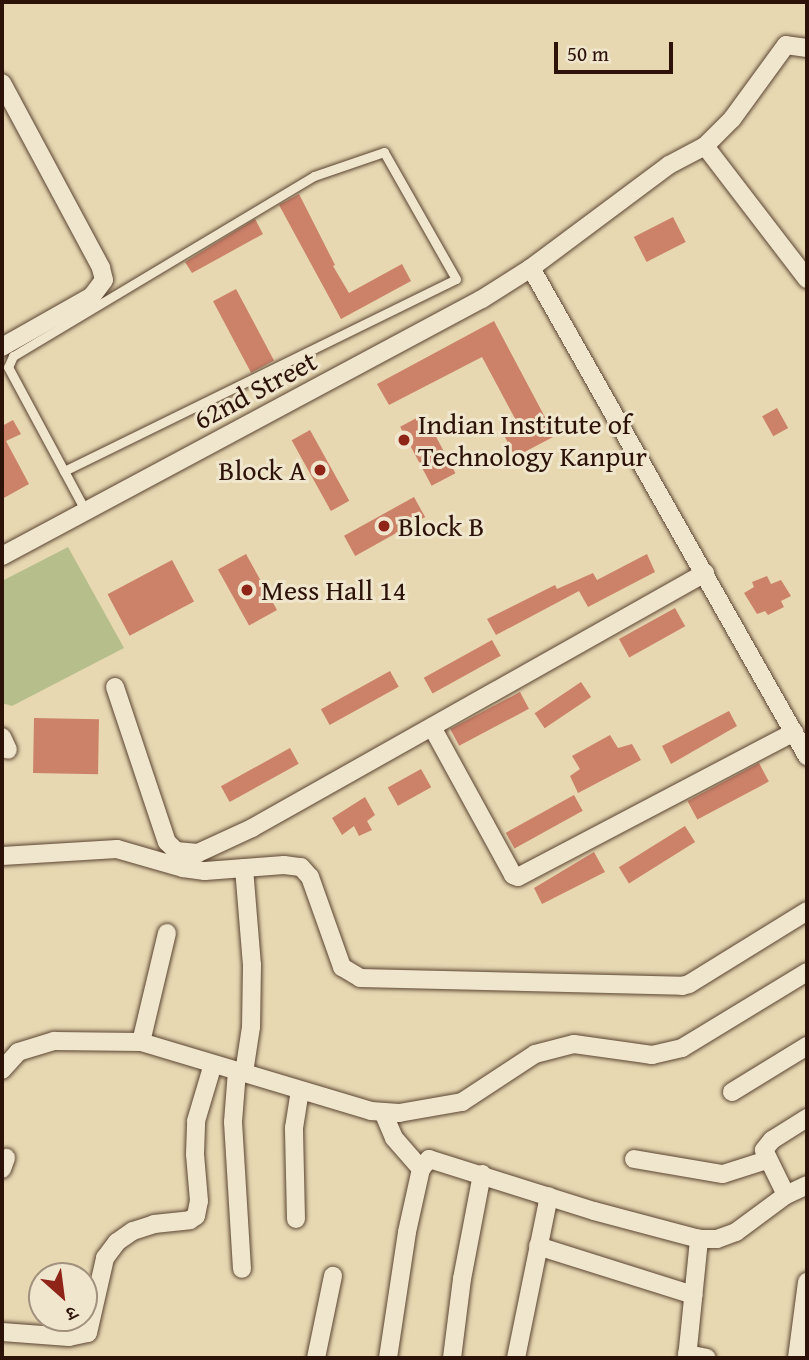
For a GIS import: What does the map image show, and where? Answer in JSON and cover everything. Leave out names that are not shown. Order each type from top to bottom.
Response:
[{"type":"street","name":"62nd Street","points":[[2,556],[482,299],[531,268],[669,166],[705,146],[732,119],[786,45],[807,48]]},
{"type":"street","points":[[2,83],[101,268],[104,280],[92,296],[2,347]]},
{"type":"street","points":[[705,146],[807,279]]},
{"type":"street","points":[[531,268],[807,756]]},
{"type":"street","points":[[115,687],[167,842],[176,851],[198,853],[252,828],[705,573]]},
{"type":"street","points":[[432,727],[513,875],[518,877],[794,732]]},
{"type":"street","points":[[2,856],[117,849],[183,868],[301,867],[310,877],[342,967],[360,978],[682,986],[807,911]]},
{"type":"street","points":[[242,1269],[233,1122],[240,1072],[251,1027],[252,965],[244,868]]},
{"type":"street","points":[[141,1042],[167,933]]},
{"type":"street","points":[[2,1070],[18,1052],[54,1041],[141,1042],[383,1112],[434,1110],[462,1102],[535,1054],[574,1044],[652,1055],[682,1048],[807,972]]},
{"type":"street","points":[[732,1092],[807,1046]]},
{"type":"street","points":[[2,1332],[69,1337],[88,1333],[105,1258],[117,1242],[133,1231],[154,1224],[190,1220],[197,1216],[199,1202],[195,1154],[196,1121],[214,1064]]},
{"type":"street","points":[[296,1219],[294,1128],[300,1090]]},
{"type":"street","points":[[383,1112],[394,1138],[417,1168],[421,1169]]},
{"type":"street","points":[[786,1195],[764,1150],[772,1140],[807,1118]]},
{"type":"street","points":[[388,1358],[407,1232],[421,1169],[429,1159],[699,1239],[717,1239],[736,1232],[786,1195],[807,1185]]},
{"type":"street","points":[[634,1160],[723,1174],[767,1160]]},
{"type":"street","points":[[452,1358],[462,1279],[482,1174]]},
{"type":"street","points":[[516,1358],[549,1196]]},
{"type":"street","points":[[699,1239],[687,1356],[707,1358]]},
{"type":"street","points":[[538,1246],[693,1295]]},
{"type":"street","points":[[316,1358],[333,1276]]},
{"type":"street","points":[[797,1358],[807,1282]]},
{"type":"lane","points":[[64,471],[456,279],[384,152],[314,176],[13,356],[8,367],[64,471],[85,510]]},
{"type":"green space","points":[[68,547],[124,648],[12,706],[2,703],[2,581]]},
{"type":"building","points":[[299,194],[335,265],[333,266],[349,293],[402,264],[411,281],[341,319],[279,205]]},
{"type":"building","points":[[673,217],[686,242],[647,262],[634,237]]},
{"type":"building","points":[[255,219],[263,234],[192,273],[185,262]]},
{"type":"building","points":[[236,289],[274,361],[251,373],[213,301]]},
{"type":"building","points":[[494,321],[555,436],[515,457],[504,435],[520,428],[482,357],[389,405],[377,384]]},
{"type":"building","points":[[777,408],[788,428],[773,436],[762,416]]},
{"type":"building","points":[[424,414],[455,473],[432,486],[400,427]]},
{"type":"building","points":[[13,420],[21,434],[6,441],[29,484],[2,499],[2,426]]},
{"type":"building","name":"Block A","points":[[310,430],[349,501],[331,511],[292,440]]},
{"type":"building","name":"Block B","points":[[414,497],[425,517],[355,556],[344,536]]},
{"type":"building","name":"Mess Hall 14","points":[[246,554],[277,610],[249,625],[218,570]]},
{"type":"building","points":[[647,554],[655,572],[588,607],[579,591],[496,635],[487,619],[555,585],[557,589],[593,573],[597,580]]},
{"type":"building","points":[[172,560],[194,601],[130,636],[108,594]]},
{"type":"building","points":[[767,576],[771,584],[781,580],[791,596],[781,601],[784,607],[768,615],[765,611],[757,614],[744,593],[754,587],[752,582]]},
{"type":"building","points":[[675,608],[685,626],[629,657],[619,639]]},
{"type":"building","points":[[492,640],[501,656],[433,694],[424,678]]},
{"type":"building","points":[[390,671],[399,687],[330,725],[321,709]]},
{"type":"building","points":[[581,682],[591,697],[545,728],[535,713]]},
{"type":"building","points":[[520,692],[529,709],[459,746],[450,729]]},
{"type":"building","points":[[729,711],[737,726],[671,764],[662,746]]},
{"type":"building","points":[[34,718],[99,719],[98,774],[33,773]]},
{"type":"building","points":[[610,735],[618,748],[632,744],[641,760],[578,793],[570,776],[580,769],[572,756]]},
{"type":"building","points":[[290,748],[299,764],[230,802],[221,786]]},
{"type":"building","points":[[759,763],[769,782],[697,820],[687,801]]},
{"type":"building","points":[[421,769],[431,787],[398,806],[388,787]]},
{"type":"building","points":[[574,795],[583,811],[515,849],[506,833]]},
{"type":"building","points":[[365,797],[375,815],[367,821],[372,830],[359,836],[354,826],[342,835],[332,818]]},
{"type":"building","points":[[685,826],[695,842],[629,883],[619,867]]},
{"type":"building","points":[[594,852],[605,872],[542,904],[534,888]]},
{"type":"place","name":"Indian Institute of Technology Kanpur","points":[[404,440]]},
{"type":"place","name":"Block A","points":[[320,470]]},
{"type":"place","name":"Block B","points":[[384,526]]},
{"type":"place","name":"Mess Hall 14","points":[[247,590]]}]
